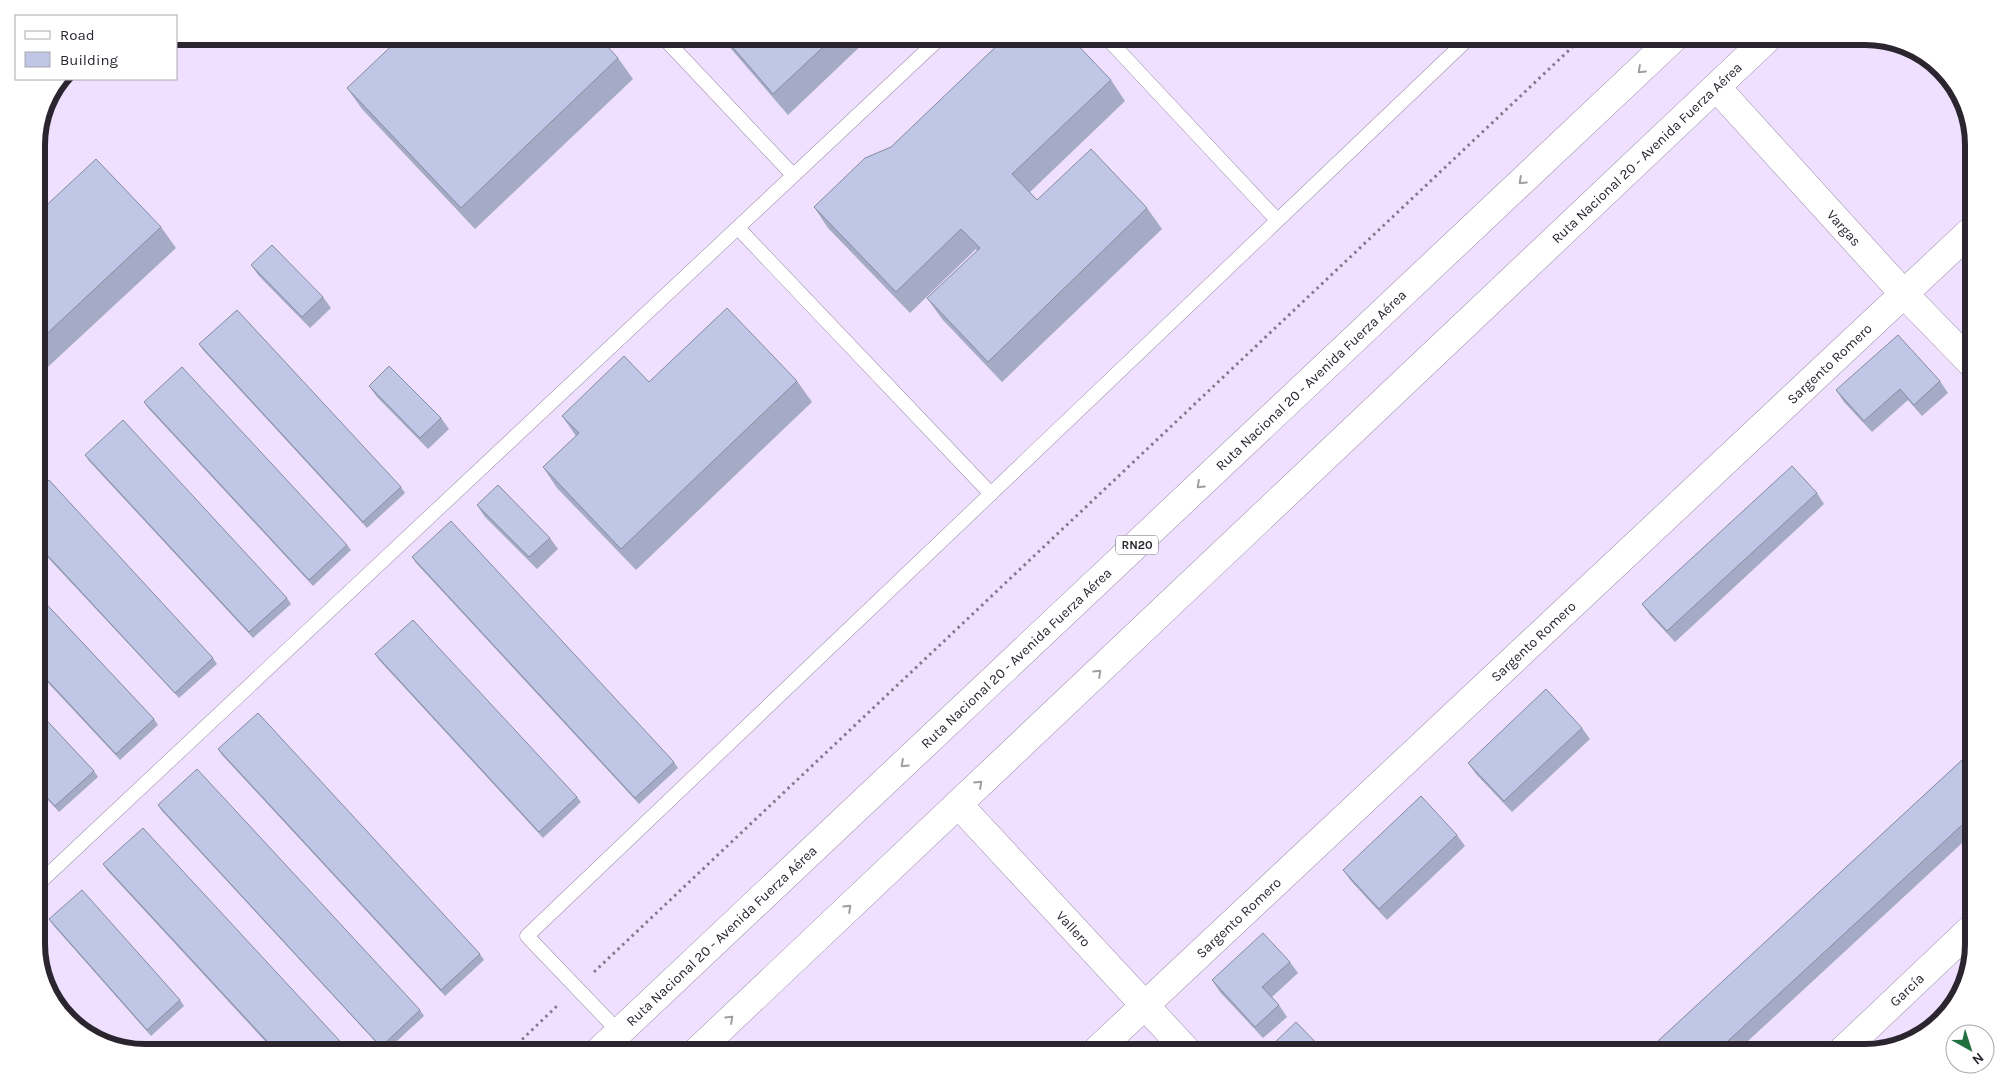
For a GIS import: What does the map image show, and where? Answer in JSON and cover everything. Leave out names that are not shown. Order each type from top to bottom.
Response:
[{"type":"main road","name":"Ruta Nacional 20 - Avenida Fuerza Aérea","points":[[606,1044],[1666,45]]},
{"type":"main road","name":"Ruta Nacional 20 - Avenida Fuerza Aérea","points":[[705,1044],[1761,45]]},
{"type":"main road","name":"Vargas","points":[[1717,88],[1904,294],[1965,357]]},
{"type":"main road","name":"Sargento Romero","points":[[1104,1044],[1965,236]]},
{"type":"main road","name":"Vallero","points":[[958,804],[1181,1044]]},
{"type":"main road","name":"García","points":[[1849,1044],[1965,935]]},
{"type":"lane","points":[[671,45],[794,175]]},
{"type":"lane","points":[[45,877],[932,45]]},
{"type":"lane","points":[[1113,45],[1277,220]]},
{"type":"lane","points":[[619,1032],[527,936],[1462,45]]},
{"type":"lane","points":[[738,228],[991,494]]},
{"type":"path","points":[[518,1044],[1574,45]]},
{"type":"building","points":[[392,45],[606,45],[618,58],[461,208],[347,88]]},
{"type":"building","points":[[731,45],[825,45],[773,94]]},
{"type":"building","points":[[998,45],[1078,45],[1111,80],[1012,174],[1037,200],[1091,149],[1147,208],[988,362],[927,298],[980,248],[961,229],[896,292],[814,207],[865,158],[891,147]]},
{"type":"building","points":[[96,159],[161,227],[45,336],[45,207]]},
{"type":"building","points":[[272,245],[323,297],[302,317],[251,265]]},
{"type":"building","points":[[727,308],[797,381],[621,549],[543,467],[579,433],[562,416],[624,356],[649,382]]},
{"type":"building","points":[[237,310],[401,487],[363,522],[199,344]]},
{"type":"building","points":[[1898,335],[1940,381],[1914,405],[1900,389],[1864,421],[1836,390]]},
{"type":"building","points":[[389,366],[441,418],[420,438],[369,386]]},
{"type":"building","points":[[182,367],[347,545],[309,580],[144,402]]},
{"type":"building","points":[[123,420],[287,598],[249,632],[85,455]]},
{"type":"building","points":[[1792,466],[1817,493],[1667,631],[1642,604]]},
{"type":"building","points":[[49,480],[213,658],[175,693],[45,553],[45,484]]},
{"type":"building","points":[[498,485],[550,538],[529,557],[477,505]]},
{"type":"building","points":[[451,521],[674,762],[635,798],[412,557]]},
{"type":"building","points":[[45,603],[154,719],[116,754],[45,678]]},
{"type":"building","points":[[413,620],[577,797],[539,832],[375,654]]},
{"type":"building","points":[[1546,689],[1582,728],[1504,801],[1468,763]]},
{"type":"building","points":[[258,713],[480,954],[441,990],[218,749]]},
{"type":"building","points":[[45,719],[94,771],[55,806],[45,795]]},
{"type":"building","points":[[1965,757],[1965,822],[1725,1044],[1655,1044]]},
{"type":"building","points":[[197,769],[420,1010],[384,1044],[378,1044],[158,805]]},
{"type":"building","points":[[1421,796],[1457,835],[1379,909],[1343,870]]},
{"type":"building","points":[[143,828],[343,1044],[270,1044],[103,864]]},
{"type":"building","points":[[82,890],[180,1000],[147,1030],[49,919]]},
{"type":"building","points":[[1263,933],[1290,962],[1262,987],[1279,1005],[1255,1027],[1212,980]]},
{"type":"building","points":[[1296,1022],[1317,1044],[1273,1044]]}]
